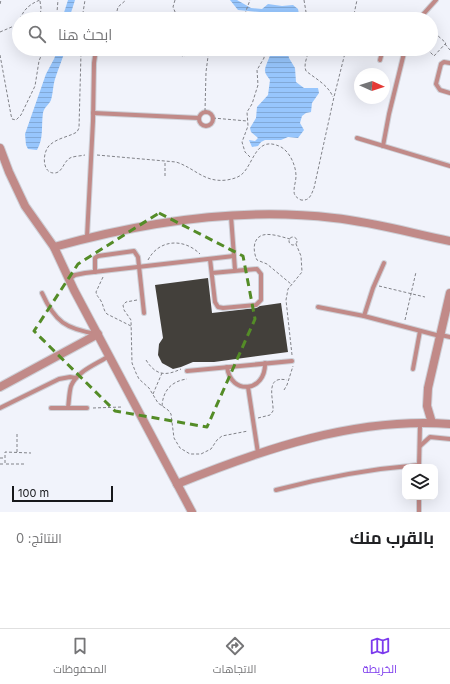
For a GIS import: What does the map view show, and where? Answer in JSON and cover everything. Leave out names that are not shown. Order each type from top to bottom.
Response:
[{"type":"street","points":[[0,148],[9,172],[25,206],[54,247],[109,356],[192,512]]},
{"type":"street","points":[[54,247],[87,238],[154,224],[231,216],[268,214],[334,218],[367,223],[450,241]]},
{"type":"street","points":[[432,423],[427,406],[427,397],[450,293]]},
{"type":"street","points":[[0,387],[98,334]]},
{"type":"street","points":[[177,484],[258,453],[330,434],[370,428],[432,423],[450,424]]},
{"type":"lane","points":[[425,12],[436,0]]},
{"type":"lane","points":[[87,238],[92,155],[95,56]]},
{"type":"lane","points":[[380,60],[381,56]]},
{"type":"lane","points":[[383,146],[403,56]]},
{"type":"lane","points":[[450,63],[444,62],[441,64],[436,84],[440,90],[450,93]]},
{"type":"lane","points":[[205,111],[210,112],[214,118],[210,125],[206,126],[200,122],[199,118],[201,113],[205,111]]},
{"type":"lane","points":[[93,114],[199,118]]},
{"type":"lane","points":[[356,138],[450,166]]},
{"type":"lane","points":[[231,216],[235,270]]},
{"type":"lane","points":[[95,272],[94,262],[98,256],[131,251],[137,253],[144,313]]},
{"type":"lane","points":[[69,279],[80,274],[234,256]]},
{"type":"lane","points":[[208,259],[212,273],[215,302],[218,307],[223,308],[256,305],[262,298],[260,271],[254,269],[212,273]]},
{"type":"lane","points":[[364,316],[374,285],[384,263]]},
{"type":"lane","points":[[42,293],[52,314],[64,323],[80,331],[98,334]]},
{"type":"lane","points":[[318,307],[364,316],[420,331],[450,337]]},
{"type":"lane","points":[[413,369],[420,331]]},
{"type":"lane","points":[[68,408],[70,390],[76,378],[81,373],[109,356]]},
{"type":"lane","points":[[187,371],[292,360]]},
{"type":"lane","points":[[228,367],[228,373],[234,382],[238,385],[248,387],[258,383],[261,380],[265,370],[265,363]]},
{"type":"lane","points":[[0,408],[59,379],[70,377],[76,378]]},
{"type":"lane","points":[[248,387],[258,453]]},
{"type":"lane","points":[[51,408],[87,408]]},
{"type":"lane","points":[[419,464],[420,424]]},
{"type":"lane","points":[[420,446],[430,437],[450,439]]},
{"type":"lane","points":[[276,490],[311,480],[347,473],[402,467]]},
{"type":"lane","points":[[419,500],[419,512]]},
{"type":"path","points":[[0,4],[1,0]]},
{"type":"path","points":[[24,12],[30,5],[40,0],[41,12]]},
{"type":"path","points":[[57,12],[58,0]]},
{"type":"path","points":[[83,11],[85,0]]},
{"type":"path","points":[[117,12],[126,0]]},
{"type":"path","points":[[175,0],[173,7],[175,12]]},
{"type":"path","points":[[245,12],[250,0]]},
{"type":"path","points":[[304,0],[306,12]]},
{"type":"path","points":[[354,12],[357,0]]},
{"type":"path","points":[[0,32],[12,27]]},
{"type":"path","points":[[438,36],[450,50]]},
{"type":"path","points":[[438,52],[445,44]]},
{"type":"path","points":[[0,55],[11,115],[12,119],[16,120],[21,115],[35,86],[41,56]]},
{"type":"path","points":[[81,56],[79,128],[77,132],[51,143],[46,149],[44,160],[48,170],[56,173],[60,171],[66,161],[70,158],[92,155],[165,161],[182,164],[210,179],[225,180],[233,179],[241,175],[247,169],[251,158],[262,146],[269,145],[280,147],[289,155],[295,166],[295,195],[301,200],[310,198],[314,188],[344,56]]},
{"type":"path","points":[[205,111],[208,56]]},
{"type":"path","points":[[251,158],[245,152],[242,145],[248,126],[247,112],[252,104],[258,85],[257,70],[264,56]]},
{"type":"path","points":[[307,56],[305,63],[306,71],[327,87],[334,97]]},
{"type":"path","points":[[214,118],[248,121]]},
{"type":"path","points":[[164,176],[165,161]]},
{"type":"path","points":[[284,390],[292,369],[286,300],[288,289],[300,275],[302,269],[301,256],[296,244],[298,242],[297,238],[292,237],[290,239],[274,235],[264,235],[255,243],[254,252],[257,260],[268,264],[291,284]]},
{"type":"path","points":[[290,239],[290,244],[296,244]]},
{"type":"path","points":[[145,266],[148,258],[161,246],[179,242],[188,245],[208,259]]},
{"type":"path","points":[[105,271],[102,283],[96,292],[97,297],[101,301],[104,311],[107,314],[132,326]]},
{"type":"path","points":[[404,327],[416,272]]},
{"type":"path","points":[[374,285],[425,297]]},
{"type":"path","points":[[142,301],[130,301],[124,303],[123,305],[124,310],[131,320],[132,326],[132,363],[139,379],[149,388],[158,403],[171,414],[176,444],[190,454],[201,454],[211,449],[217,440],[222,436],[255,430]]},
{"type":"path","points":[[146,360],[150,366],[162,373],[168,374],[181,369],[187,371]]},
{"type":"path","points":[[152,395],[162,373]]},
{"type":"path","points":[[162,406],[166,389],[175,382],[187,379]]},
{"type":"path","points":[[253,419],[272,413],[271,393],[273,384],[281,379],[288,380]]},
{"type":"path","points":[[87,408],[122,407]]},
{"type":"path","points":[[17,434],[17,452]]},
{"type":"path","points":[[6,464],[5,452],[30,453]]},
{"type":"path","points":[[0,458],[6,458]]},
{"type":"path","points":[[0,464],[24,464]]},
{"type":"highlighted area","points":[[159,213],[243,256],[255,319],[207,427],[115,411],[34,331],[78,264]]},
{"type":"water","points":[[68,0],[75,0],[71,12],[64,12]]},
{"type":"water","points":[[230,0],[237,0],[251,8],[262,9],[268,4],[282,6],[293,5],[298,9],[299,12],[260,12],[238,10]]},
{"type":"water","points":[[55,56],[63,56],[54,81],[51,100],[45,108],[42,118],[41,141],[37,150],[28,149],[25,134],[46,74]]},
{"type":"water","points":[[270,56],[289,56],[295,68],[296,82],[304,88],[318,88],[319,93],[312,103],[311,112],[302,116],[300,123],[304,130],[298,138],[288,137],[281,140],[265,140],[258,146],[252,147],[249,140],[255,141],[258,138],[251,132],[250,128],[256,118],[257,107],[268,95],[270,80],[265,69]]},
{"type":"building","points":[[208,278],[212,313],[256,308],[281,303],[288,352],[214,362],[193,362],[173,369],[162,363],[158,355],[159,344],[163,338],[155,285]]}]
